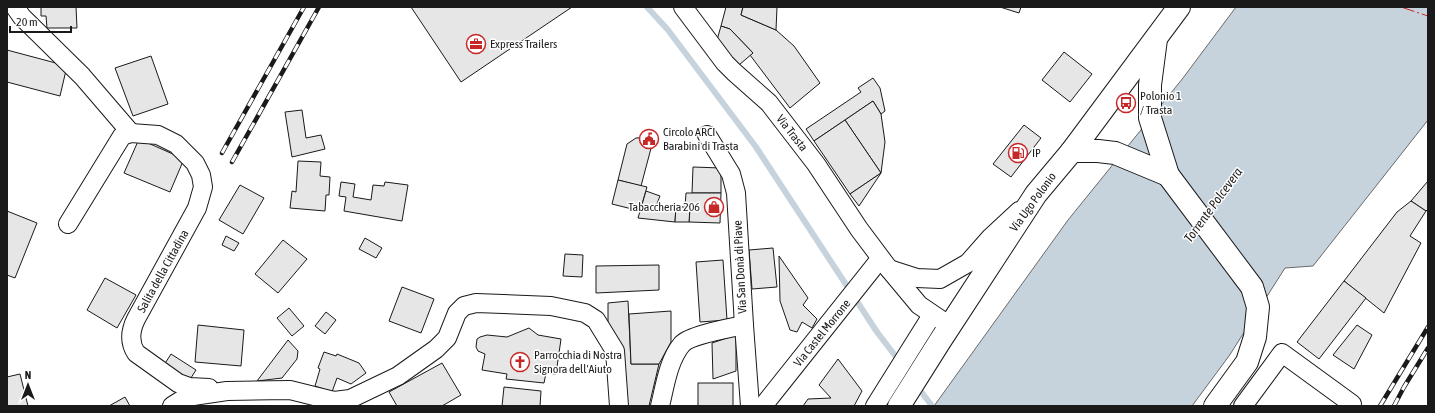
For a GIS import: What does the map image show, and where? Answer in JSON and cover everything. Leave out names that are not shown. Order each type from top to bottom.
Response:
[{"type":"main road","name":"Via Ugo Polonio","points":[[895,400],[936,328],[1036,194],[1080,151],[1156,36],[1179,7]]},
{"type":"main road","points":[[1156,36],[1150,84],[1150,118],[1168,175],[1252,287],[1258,307],[1255,337],[1246,362],[1215,406]]},
{"type":"main road","points":[[1080,151],[1115,153],[1168,175]]},
{"type":"street","points":[[16,7],[22,17],[82,76],[131,133],[122,136],[68,224]]},
{"type":"street","name":"Via Trasta","points":[[683,7],[725,63],[769,103],[816,164],[880,266],[919,305],[936,328]]},
{"type":"street","name":"Salita della Cittadina","points":[[131,133],[158,135],[176,144],[195,163],[201,175],[203,187],[197,208],[132,328],[132,347],[136,353],[178,383],[189,387],[204,387],[227,391]]},
{"type":"street","name":"Via San Donà di Piave","points":[[707,135],[731,174],[736,193],[750,406]]},
{"type":"street","points":[[880,266],[917,278],[940,279],[968,263],[991,237],[1036,194]]},
{"type":"street","name":"Via Castel Morrone","points":[[763,406],[832,320],[880,266]]},
{"type":"street","points":[[172,406],[193,396],[227,391],[290,390],[334,401],[350,400],[398,376],[436,349],[447,338],[457,313],[464,306],[476,303],[552,306],[585,313],[592,317],[596,320],[615,351],[619,406]]},
{"type":"street","points":[[660,406],[670,365],[682,344],[695,337],[744,325]]},
{"type":"street","points":[[1243,406],[1282,353],[1352,404]]},
{"type":"street","points":[[876,406],[895,400]]},
{"type":"water","name":"Torrente Polcevera","points":[[1236,7],[1428,7],[1428,120],[1313,266],[1285,268],[1229,356],[1192,406],[934,406],[1068,220],[1183,78]]},
{"type":"building","points":[[41,7],[76,7],[77,28],[47,28],[46,16],[41,16]]},
{"type":"building","name":"Express Trailers","points":[[411,7],[572,7],[461,82]]},
{"type":"building","points":[[726,7],[743,7],[741,15],[776,30],[794,46],[820,83],[790,108],[750,55],[753,53],[730,29],[721,26]]},
{"type":"building","points":[[743,7],[777,7],[776,30],[741,15]]},
{"type":"building","points":[[1000,7],[1021,7],[1019,13]]},
{"type":"building","points":[[721,26],[730,29],[753,53],[739,65],[717,40]]},
{"type":"building","points":[[7,50],[67,66],[60,96],[7,82]]},
{"type":"building","points":[[1064,52],[1092,74],[1070,102],[1042,80]]},
{"type":"building","points":[[151,56],[168,104],[133,116],[115,68]]},
{"type":"building","points":[[873,78],[880,88],[885,111],[881,114],[873,101],[814,141],[806,129],[861,92],[858,88]]},
{"type":"building","points":[[873,101],[881,114],[885,142],[881,173],[845,120]]},
{"type":"building","points":[[302,110],[306,138],[321,135],[325,149],[292,157],[285,112]]},
{"type":"building","points":[[845,120],[881,173],[850,194],[814,141]]},
{"type":"building","points":[[1024,125],[1041,138],[1011,177],[993,164]]},
{"type":"building","points":[[654,137],[641,186],[618,180],[627,144],[636,138]]},
{"type":"building","points":[[139,139],[184,159],[170,192],[124,173]]},
{"type":"building","points":[[298,161],[321,162],[320,176],[330,177],[329,195],[326,195],[325,211],[290,208],[292,191],[296,192]]},
{"type":"building","points":[[693,167],[721,168],[721,193],[692,193]]},
{"type":"building","points":[[881,173],[859,206],[850,194]]},
{"type":"building","points":[[618,180],[647,187],[640,211],[612,204]]},
{"type":"building","points":[[1428,181],[1428,209],[1426,211],[1411,201]]},
{"type":"building","points":[[341,182],[355,184],[353,197],[371,200],[373,185],[384,186],[385,182],[408,185],[402,221],[344,211],[346,197],[339,196]]},
{"type":"building","points":[[240,185],[264,198],[243,234],[219,220]]},
{"type":"building","points":[[646,191],[660,196],[656,206],[676,206],[675,222],[638,218]]},
{"type":"building","points":[[686,193],[721,193],[720,223],[689,222],[690,208],[685,207]]},
{"type":"building","points":[[1411,201],[1426,211],[1410,236],[1421,243],[1384,313],[1344,281],[1397,212]]},
{"type":"building","points":[[676,206],[690,208],[689,222],[675,222]]},
{"type":"building","points":[[7,211],[37,223],[15,278],[7,275]]},
{"type":"building","points":[[226,236],[239,243],[234,251],[222,245]]},
{"type":"building","points":[[365,238],[382,248],[376,258],[359,249]]},
{"type":"building","points":[[283,240],[307,259],[278,293],[255,274]]},
{"type":"building","points":[[773,248],[777,287],[752,289],[749,250]]},
{"type":"building","points":[[565,254],[583,255],[582,277],[563,276]]},
{"type":"building","points":[[779,256],[808,298],[803,305],[817,319],[812,328],[802,322],[797,332],[790,330],[780,301]]},
{"type":"building","points":[[723,260],[727,320],[700,322],[696,262]]},
{"type":"building","points":[[659,265],[659,290],[596,293],[596,266]]},
{"type":"building","points":[[105,278],[136,295],[117,328],[87,310]]},
{"type":"building","points":[[1344,281],[1366,298],[1319,359],[1297,342]]},
{"type":"building","points":[[402,287],[434,299],[421,333],[389,321]]},
{"type":"building","points":[[628,301],[631,364],[659,364],[649,406],[624,406],[608,324],[608,303]]},
{"type":"building","points":[[289,308],[304,326],[292,336],[277,318]]},
{"type":"building","points":[[671,311],[671,342],[659,364],[631,364],[629,314]]},
{"type":"building","points":[[326,312],[336,320],[325,334],[315,326]]},
{"type":"building","points":[[198,325],[244,330],[241,366],[195,362]]},
{"type":"building","points":[[1357,325],[1372,335],[1354,369],[1333,355]]},
{"type":"building","name":"Parrocchia di Nostra Signora dell'Aiuto","points":[[529,328],[538,335],[561,339],[556,374],[546,373],[544,383],[506,379],[507,374],[482,370],[485,354],[478,351],[476,347],[477,339],[487,335],[507,337]]},
{"type":"building","points":[[736,335],[736,371],[713,379],[712,343]]},
{"type":"building","points":[[288,340],[298,351],[297,359],[282,378],[257,381]]},
{"type":"building","points":[[324,352],[336,356],[337,354],[359,363],[366,373],[351,384],[337,378],[332,392],[315,386],[320,369],[318,368]]},
{"type":"building","points":[[171,354],[196,370],[189,381],[164,365]]},
{"type":"building","points":[[838,359],[862,391],[854,406],[803,406],[808,399],[831,398],[819,385]]},
{"type":"building","points":[[442,363],[461,395],[442,406],[397,406],[389,392]]},
{"type":"building","points":[[20,374],[28,406],[7,406],[7,377]]},
{"type":"building","points":[[698,383],[733,383],[733,406],[698,406]]},
{"type":"building","points":[[504,387],[541,391],[540,406],[502,406]]},
{"type":"building","points":[[125,397],[130,406],[109,406]]},
{"type":"waterway","points":[[647,7],[668,30],[756,147],[877,332],[900,362]]},
{"type":"waterway","points":[[917,386],[932,406]]},
{"type":"railway","points":[[222,153],[304,7]]},
{"type":"railway","points":[[232,162],[319,7]]},
{"type":"railway","points":[[1380,406],[1428,327]]},
{"type":"railway","points":[[1394,406],[1428,348]]},
{"type":"power","points":[[1401,7],[1428,16]]},
{"type":"place","name":"Express Trailers","points":[[476,44]]},
{"type":"place","name":"Polonio 1 / Trasta","points":[[1126,103]]},
{"type":"place","name":"Circolo ARCI Barabini di Trasta","points":[[649,139]]},
{"type":"place","name":"IP","points":[[1018,153]]},
{"type":"place","name":"Tabaccheria 206","points":[[714,207]]},
{"type":"place","name":"Parrocchia di Nostra Signora dell'Aiuto","points":[[520,362]]}]
